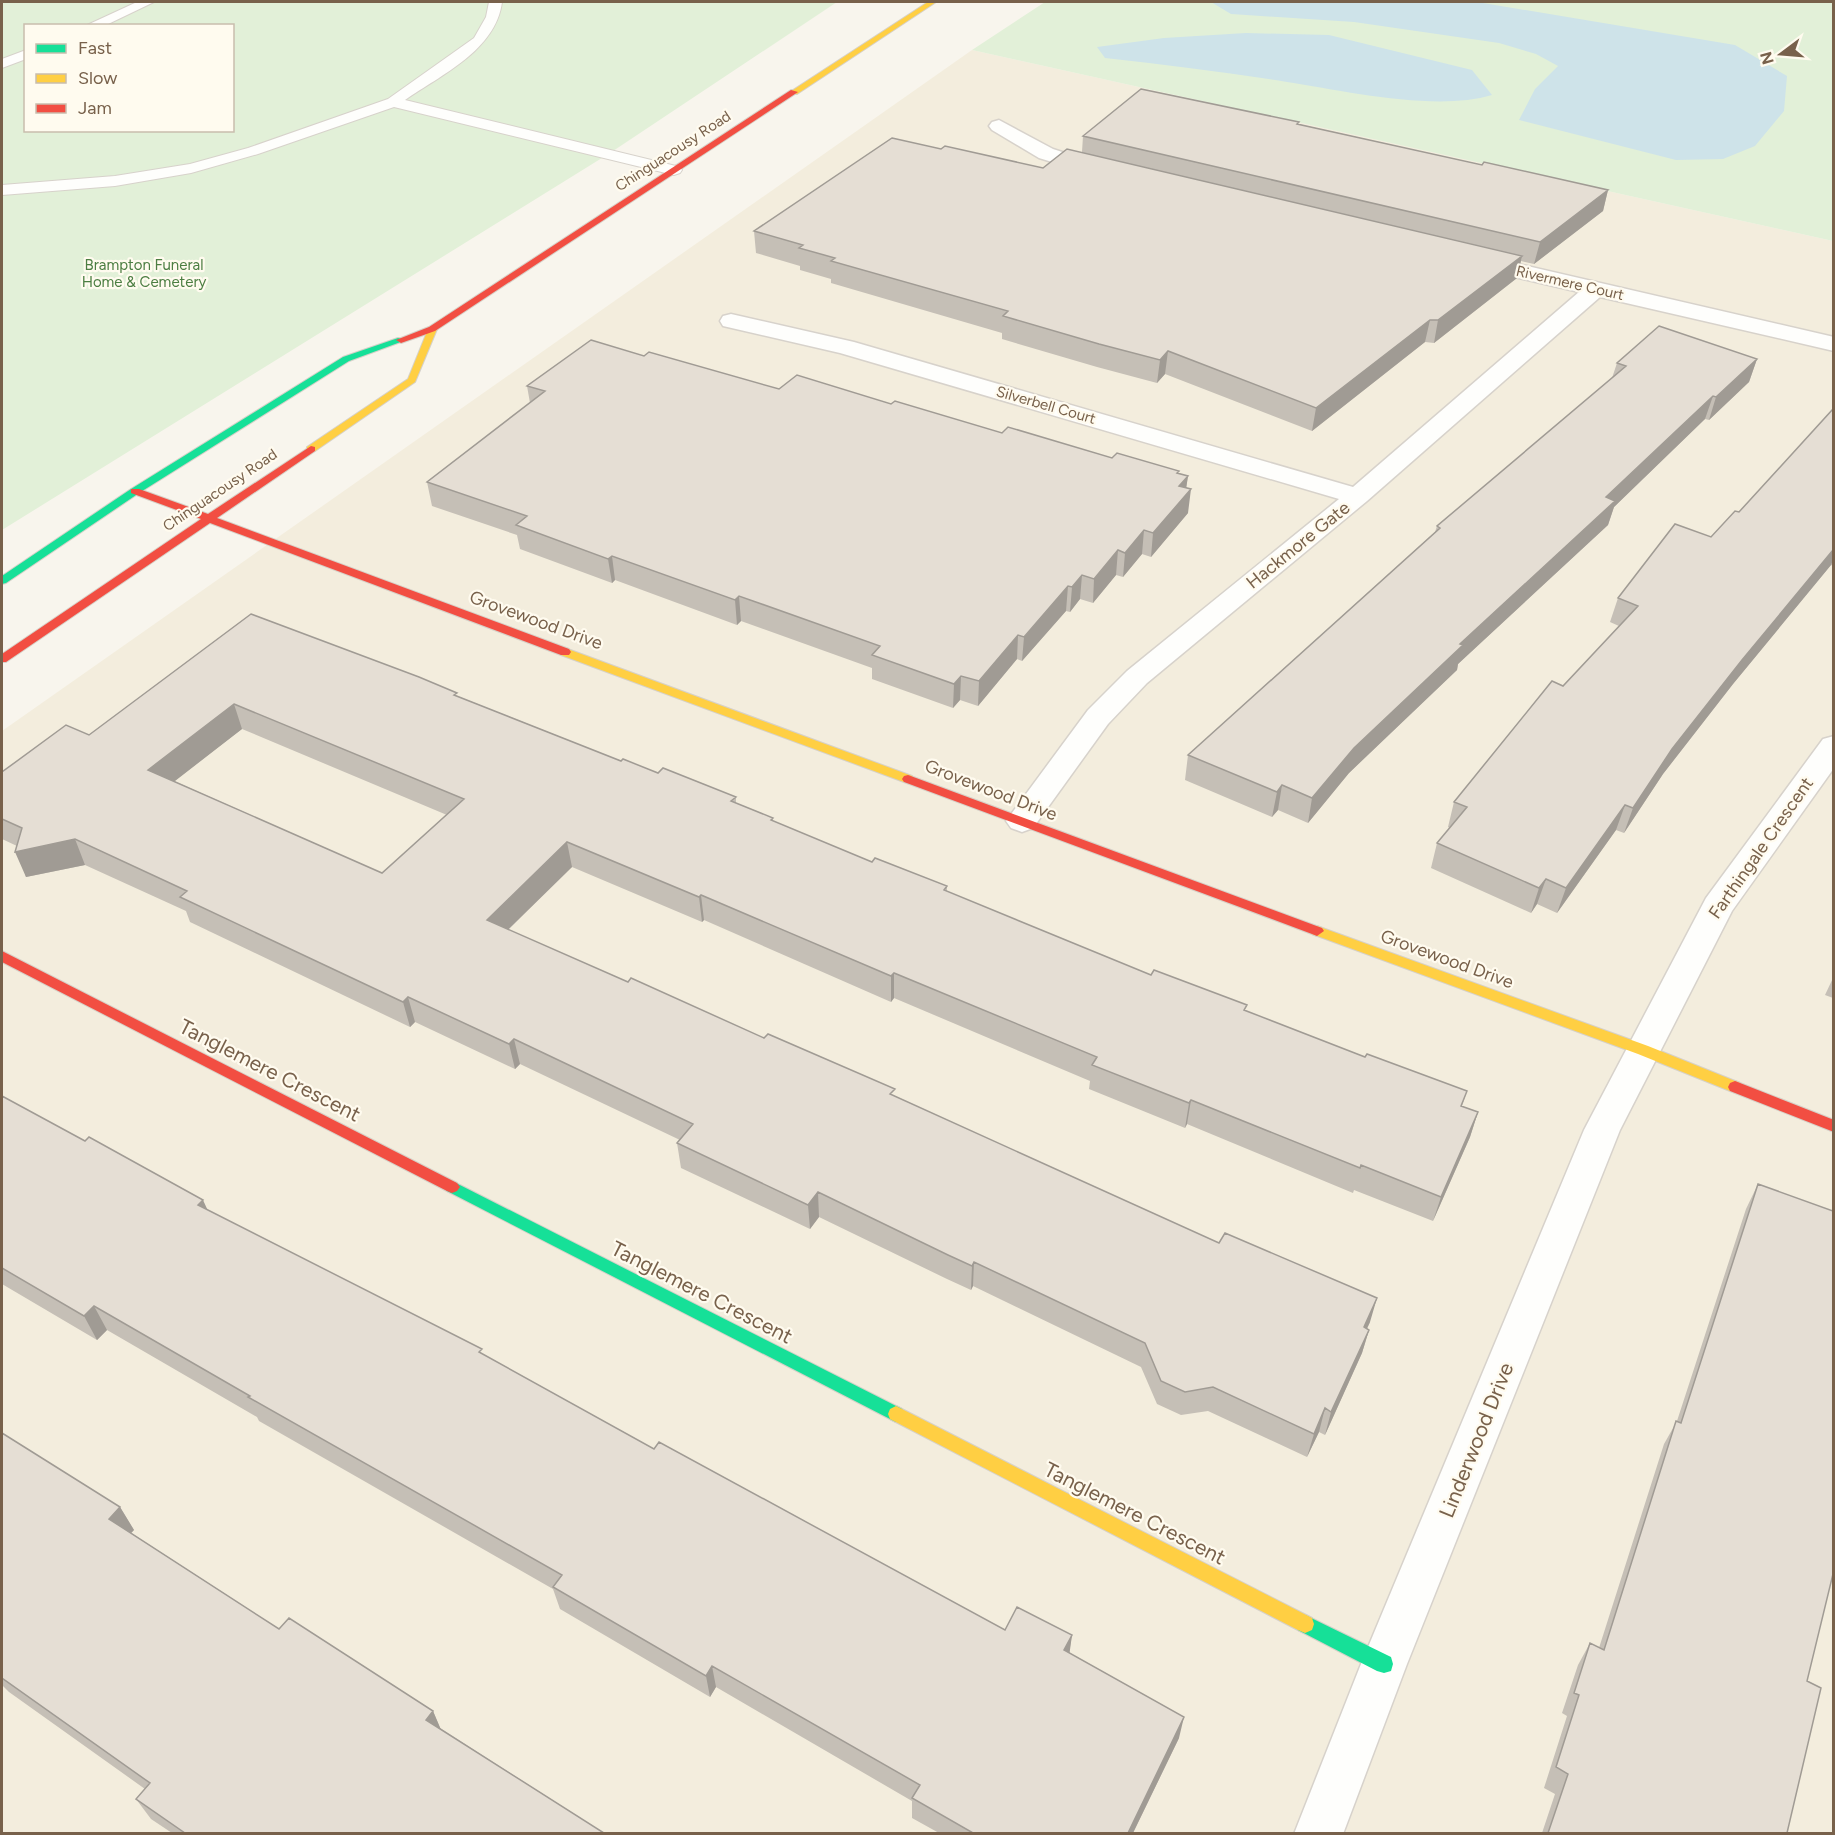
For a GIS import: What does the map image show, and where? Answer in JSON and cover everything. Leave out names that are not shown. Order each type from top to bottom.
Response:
[{"type":"street","name":"Chinguacousy Road","points":[[2,580],[135,491],[346,359],[432,329],[932,2]]},
{"type":"street","points":[[999,126],[1030,147],[1048,155],[1116,174]]},
{"type":"street","name":"Rivermere Court","points":[[1457,256],[1833,344]]},
{"type":"street","name":"Hackmore Gate","points":[[1022,821],[1098,717],[1137,677],[1358,496],[1596,289]]},
{"type":"street","name":"Silverbell Court","points":[[731,321],[846,347],[1358,496]]},
{"type":"street","name":"Chinguacousy Road","points":[[2,659],[412,380],[432,329]]},
{"type":"street","name":"Grovewood Drive","points":[[135,491],[1643,1050],[1833,1126]]},
{"type":"street","name":"Farthingale Crescent","points":[[1643,1050],[1718,906],[1833,746]]},
{"type":"street","name":"Tanglemere Crescent","points":[[2,956],[1384,1664]]},
{"type":"street","name":"Linderwood Drive","points":[[1318,1833],[1384,1664],[1602,1130],[1643,1050]]},
{"type":"lane","points":[[96,24],[147,2]]},
{"type":"lane","points":[[2,190],[115,181],[191,168],[253,151],[393,102],[479,41],[493,17],[495,2]]},
{"type":"lane","points":[[2,64],[24,55]]},
{"type":"lane","points":[[393,102],[674,170]]},
{"type":"shaded area","points":[[1211,2],[1477,2],[1735,45],[1787,76],[1784,111],[1755,146],[1723,159],[1676,160],[1519,120],[1535,89],[1558,66],[1536,54],[1499,43],[1354,22],[1231,14]]},
{"type":"shaded area","points":[[1246,33],[1329,35],[1472,70],[1492,95],[1470,100],[1418,101],[1363,95],[1242,75],[1105,58],[1097,47],[1164,38]]},
{"type":"shaded area","points":[[972,50],[1833,241],[1833,1833],[2,1833],[2,731]]},
{"type":"green space","name":"Brampton Funeral Home & Cemetery","points":[[2,2],[837,2],[610,153],[2,530]]},
{"type":"green space","points":[[1045,2],[1833,2],[1833,241],[972,50]]},
{"type":"building","points":[[1141,89],[1299,122],[1297,124],[1482,165],[1484,162],[1608,190],[1540,242],[1083,136]]},
{"type":"building","points":[[892,138],[941,149],[945,146],[1043,168],[1067,149],[1522,256],[1438,320],[1430,320],[1316,408],[1168,351],[1160,360],[1099,344],[1003,316],[1008,311],[831,261],[835,258],[799,248],[803,245],[754,231]]},
{"type":"building","points":[[1659,326],[1757,359],[1716,397],[1713,396],[1606,497],[1615,501],[1460,644],[1463,645],[1354,748],[1312,798],[1282,785],[1277,792],[1188,755],[1440,528],[1437,526],[1626,366],[1617,363]]},
{"type":"building","points":[[591,340],[644,356],[649,352],[779,389],[797,375],[891,404],[895,401],[1002,433],[1008,427],[1112,458],[1117,453],[1179,471],[1177,473],[1188,476],[1179,486],[1191,489],[1153,533],[1144,530],[1125,553],[1118,550],[1094,579],[1082,575],[1072,587],[1068,586],[1024,637],[1018,635],[979,681],[961,676],[954,684],[872,655],[880,646],[739,596],[735,600],[612,556],[608,559],[516,525],[527,516],[427,482],[545,391],[527,386]]},
{"type":"building","points":[[1833,409],[1833,550],[1672,749],[1633,808],[1625,805],[1566,888],[1546,879],[1539,888],[1437,843],[1467,807],[1454,802],[1552,681],[1563,686],[1638,606],[1618,598],[1675,524],[1711,537],[1735,511],[1739,512]]},
{"type":"building","points":[[251,614],[419,677],[457,693],[454,695],[621,761],[623,759],[658,773],[663,768],[736,797],[731,801],[773,818],[771,820],[872,862],[875,858],[947,886],[944,890],[1151,975],[1154,970],[1247,1005],[1244,1010],[1365,1057],[1367,1054],[1467,1091],[1461,1106],[1478,1112],[1441,1197],[1361,1165],[1360,1168],[1191,1100],[1189,1103],[1092,1065],[1097,1057],[894,973],[891,976],[701,895],[699,897],[567,842],[487,920],[628,982],[631,978],[764,1038],[768,1034],[895,1089],[890,1094],[1219,1243],[1225,1233],[1377,1298],[1364,1327],[1369,1330],[1331,1412],[1325,1408],[1314,1434],[1213,1387],[1185,1392],[1161,1381],[1145,1343],[974,1262],[972,1266],[948,1255],[818,1192],[808,1205],[677,1143],[693,1124],[514,1039],[509,1044],[408,997],[403,1002],[180,897],[187,891],[75,839],[15,852],[22,828],[2,819],[2,772],[66,725],[89,735]],"holes":[[[234,704],[464,799],[382,873],[148,770]]]},
{"type":"building","points":[[2,1096],[85,1141],[89,1137],[203,1200],[198,1205],[482,1349],[479,1352],[654,1449],[659,1442],[1005,1630],[1017,1607],[1072,1635],[1064,1650],[1184,1717],[1128,1833],[973,1833],[912,1798],[920,1785],[712,1666],[706,1676],[553,1587],[562,1575],[248,1397],[250,1396],[94,1306],[84,1316],[2,1268]]},
{"type":"building","points":[[1758,1184],[1833,1211],[1833,1574],[1807,1681],[1821,1688],[1787,1833],[1548,1833],[1568,1774],[1556,1767],[1579,1695],[1574,1693],[1590,1643],[1604,1650],[1676,1421],[1681,1423]]},
{"type":"building","points":[[2,1433],[120,1507],[109,1519],[279,1629],[289,1618],[433,1711],[426,1720],[604,1833],[185,1833],[136,1799],[150,1783],[2,1678]]},
{"type":"traffic: fast","points":[[2,581],[135,491],[346,359],[401,340]]},
{"type":"traffic: fast","points":[[452,1187],[896,1414]]},
{"type":"traffic: fast","points":[[1305,1624],[1384,1664]]},
{"type":"traffic: slow","points":[[794,92],[932,2]]},
{"type":"traffic: slow","points":[[311,449],[412,380],[432,329]]},
{"type":"traffic: slow","points":[[565,652],[908,779]]},
{"type":"traffic: slow","points":[[1317,931],[1643,1050],[1735,1087]]},
{"type":"traffic: slow","points":[[896,1414],[1305,1624]]},
{"type":"traffic: jam","points":[[401,340],[432,329],[794,92]]},
{"type":"traffic: jam","points":[[2,659],[311,449]]},
{"type":"traffic: jam","points":[[135,491],[565,652]]},
{"type":"traffic: jam","points":[[908,779],[1317,931]]},
{"type":"traffic: jam","points":[[2,956],[452,1187]]},
{"type":"traffic: jam","points":[[1735,1087],[1834,1126]]}]
